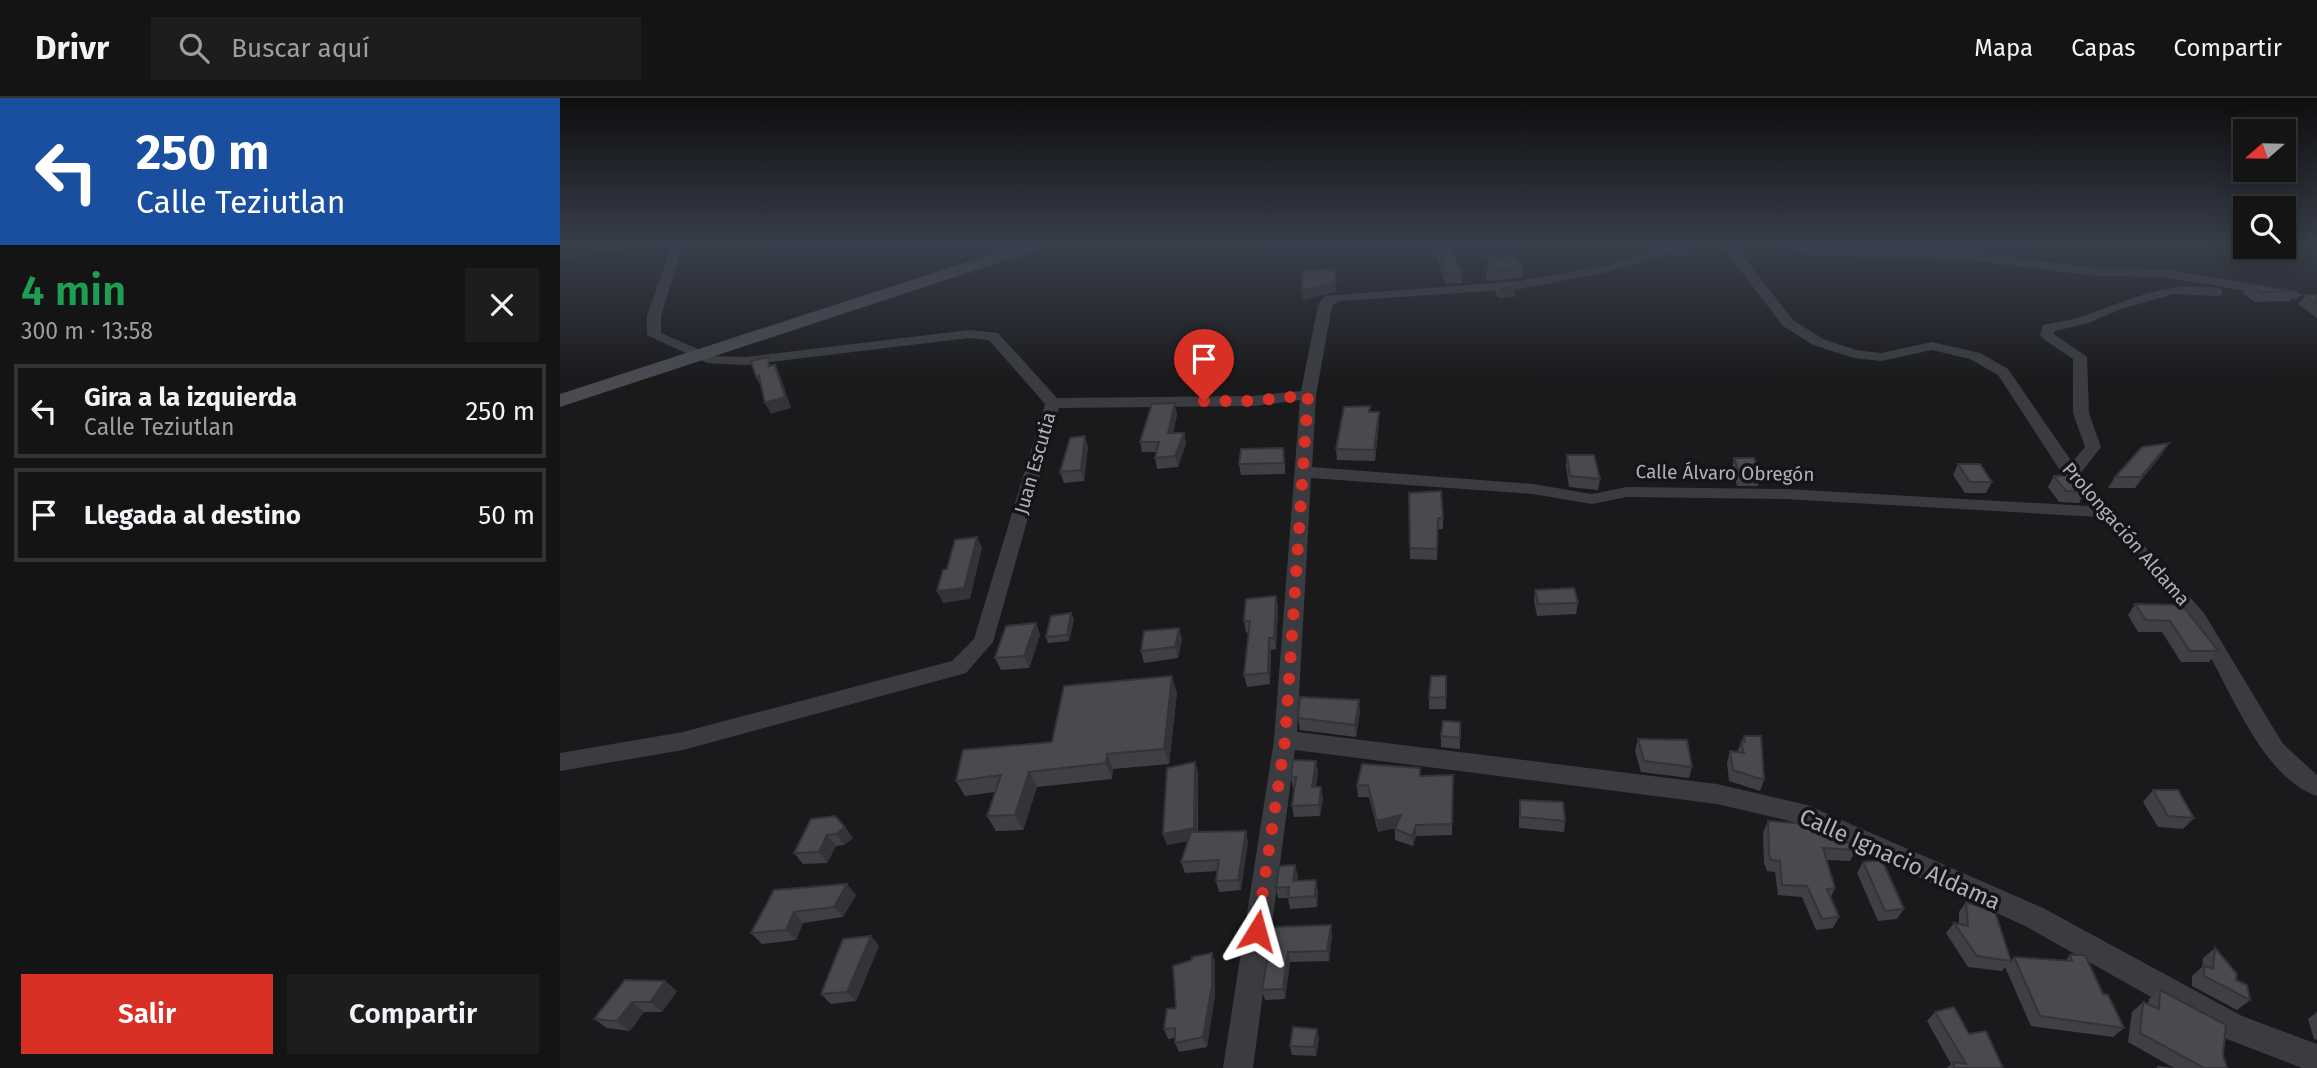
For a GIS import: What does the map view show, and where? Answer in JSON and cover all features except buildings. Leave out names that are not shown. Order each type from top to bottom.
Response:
[{"type":"main road","points":[[560,401],[894,291]]},
{"type":"street","name":"Juan Escutia","points":[[560,762],[683,741],[959,667],[984,642],[1053,403],[993,336],[969,334],[745,361],[712,360],[654,335],[654,316],[661,291]]},
{"type":"street","points":[[1238,1068],[1285,740],[1308,395],[1325,305],[1330,299],[1434,291]]},
{"type":"street","name":"Prolongación Aldama","points":[[1762,291],[1788,323],[1818,342],[1854,355],[1881,357],[1932,346],[1975,356],[2003,372],[2071,474],[2197,618],[2275,751],[2305,780],[2317,786]]},
{"type":"street","points":[[2071,474],[2092,447],[2081,413],[2080,357],[2047,335],[2048,328],[2084,320],[2113,307],[2169,291]]},
{"type":"street","points":[[2205,291],[2301,295],[2277,291]]},
{"type":"street","points":[[1053,403],[1254,401],[1308,395]]},
{"type":"street","name":"Calle Álvaro Obregón","points":[[1304,472],[1533,488],[1592,499],[1627,492],[1785,494],[2104,512]]},
{"type":"street","name":"Calle Ignacio Aldama","points":[[1285,740],[1717,794],[1807,815],[2034,917],[2234,1028],[2317,1059]]},
{"type":"route","points":[[1204,401],[1254,401],[1308,395],[1285,740],[1257,931]]}]
